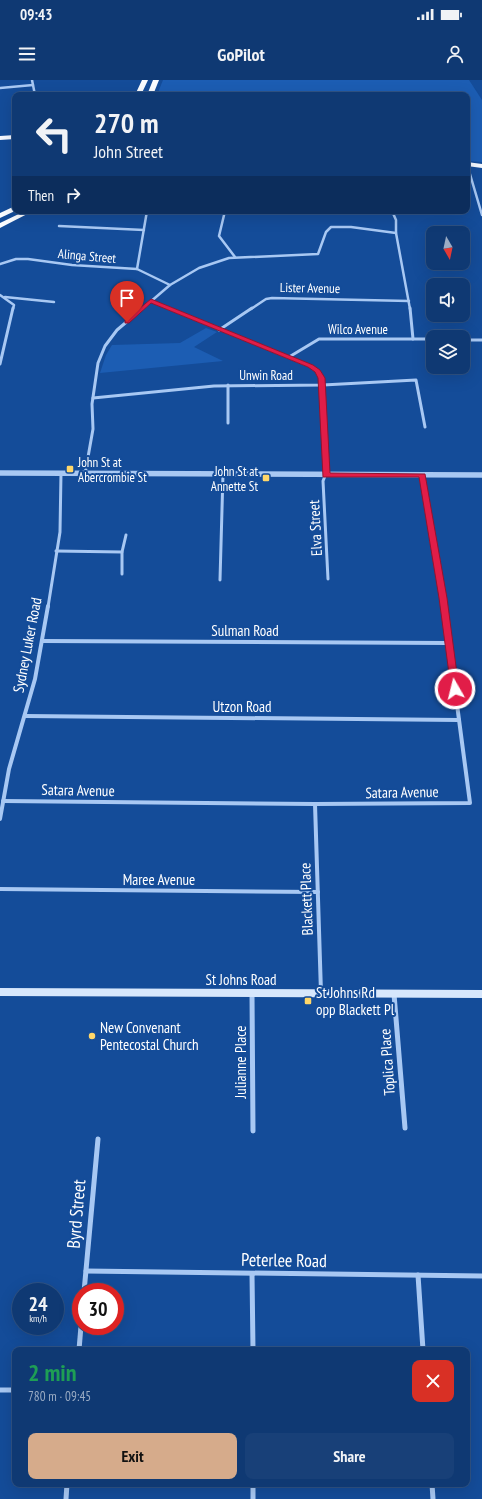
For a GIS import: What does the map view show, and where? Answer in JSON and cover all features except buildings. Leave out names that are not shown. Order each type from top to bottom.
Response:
[{"type":"highway","points":[[139,92],[145,80]]},
{"type":"highway","points":[[151,92],[156,80]]},
{"type":"highway","points":[[0,216],[12,210]]},
{"type":"highway","points":[[0,226],[24,214]]},
{"type":"main road","points":[[0,138],[12,137]]},
{"type":"main road","points":[[0,142],[12,140]]},
{"type":"main road","points":[[470,164],[482,166]]},
{"type":"main road","name":"St Johns Road","points":[[0,992],[482,994]]},
{"type":"street","points":[[32,80],[34,92]]},
{"type":"street","points":[[0,88],[33,85]]},
{"type":"street","points":[[470,174],[482,215]]},
{"type":"street","points":[[137,269],[147,214]]},
{"type":"street","points":[[223,214],[219,236],[235,257]]},
{"type":"street","points":[[393,214],[396,220],[396,233],[412,318],[413,339]]},
{"type":"street","points":[[59,226],[144,230]]},
{"type":"street","points":[[86,474],[94,422],[93,398],[98,363],[105,346],[117,330],[170,285],[199,268],[235,257],[318,254],[326,232],[331,227],[351,227],[396,233]]},
{"type":"street","name":"Alinga Street","points":[[0,264],[16,259],[28,259],[72,265],[137,269],[170,285]]},
{"type":"street","points":[[0,295],[14,305],[0,364]]},
{"type":"street","points":[[4,297],[54,302]]},
{"type":"street","name":"Lister Avenue","points":[[219,330],[266,299],[272,298],[409,301]]},
{"type":"street","points":[[151,301],[310,366],[318,371],[322,378],[323,385]]},
{"type":"street","name":"Wilco Avenue","points":[[289,357],[319,339],[426,339]]},
{"type":"street","points":[[470,340],[482,340]]},
{"type":"street","name":"Unwin Road","points":[[93,398],[228,385],[323,385],[416,380],[425,427]]},
{"type":"street","points":[[228,385],[228,423]]},
{"type":"street","name":"Elva Street","points":[[323,385],[327,471],[323,481],[328,580]]},
{"type":"street","points":[[0,473],[482,476]]},
{"type":"street","name":"Sydney Luker Road","points":[[0,819],[9,769],[35,679],[42,641],[61,511],[61,474]]},
{"type":"street","points":[[220,580],[223,474]]},
{"type":"street","name":"Satara Avenue","points":[[3,801],[315,804],[470,803],[449,643],[422,475]]},
{"type":"street","points":[[122,574],[122,552],[126,535]]},
{"type":"street","points":[[56,551],[122,552]]},
{"type":"street","name":"Sulman Road","points":[[42,641],[449,643]]},
{"type":"street","name":"Utzon Road","points":[[25,716],[459,720]]},
{"type":"street","name":"Blackett Place","points":[[315,804],[321,994]]},
{"type":"street","name":"Maree Avenue","points":[[0,889],[318,892]]},
{"type":"street","name":"Julianne Place","points":[[252,993],[253,1131]]},
{"type":"street","name":"Toplica Place","points":[[394,994],[405,1128]]},
{"type":"street","name":"Byrd Street","points":[[85,1283],[98,1139]]},
{"type":"street","name":"Peterlee Road","points":[[86,1271],[482,1276]]},
{"type":"street","points":[[252,1274],[253,1347]]},
{"type":"street","points":[[418,1276],[423,1347]]},
{"type":"street","points":[[79,1347],[80,1335]]},
{"type":"street","points":[[0,1390],[12,1390]]},
{"type":"street","points":[[66,1499],[68,1487]]},
{"type":"street","points":[[253,1487],[253,1499]]},
{"type":"street","points":[[432,1487],[433,1499]]},
{"type":"shaded area","points":[[163,80],[469,80],[482,100],[482,162],[470,161],[470,92],[158,92]]},
{"type":"shaded area","points":[[206,328],[217,332],[194,347],[223,361],[100,373],[106,355],[112,345],[180,343]]},
{"type":"place","name":"John St at Abercrombie St","points":[[70,469]]},
{"type":"place","name":"John St at Annette St","points":[[266,478]]},
{"type":"place","name":"St Johns Rd opp Blackett Pl","points":[[308,1001]]},
{"type":"place","name":"New Convenant Pentecostal Church","points":[[92,1036]]},
{"type":"route","points":[[127,322],[151,301],[310,366],[318,371],[322,378],[327,471],[325,475],[422,475],[443,598],[455,689]]}]
